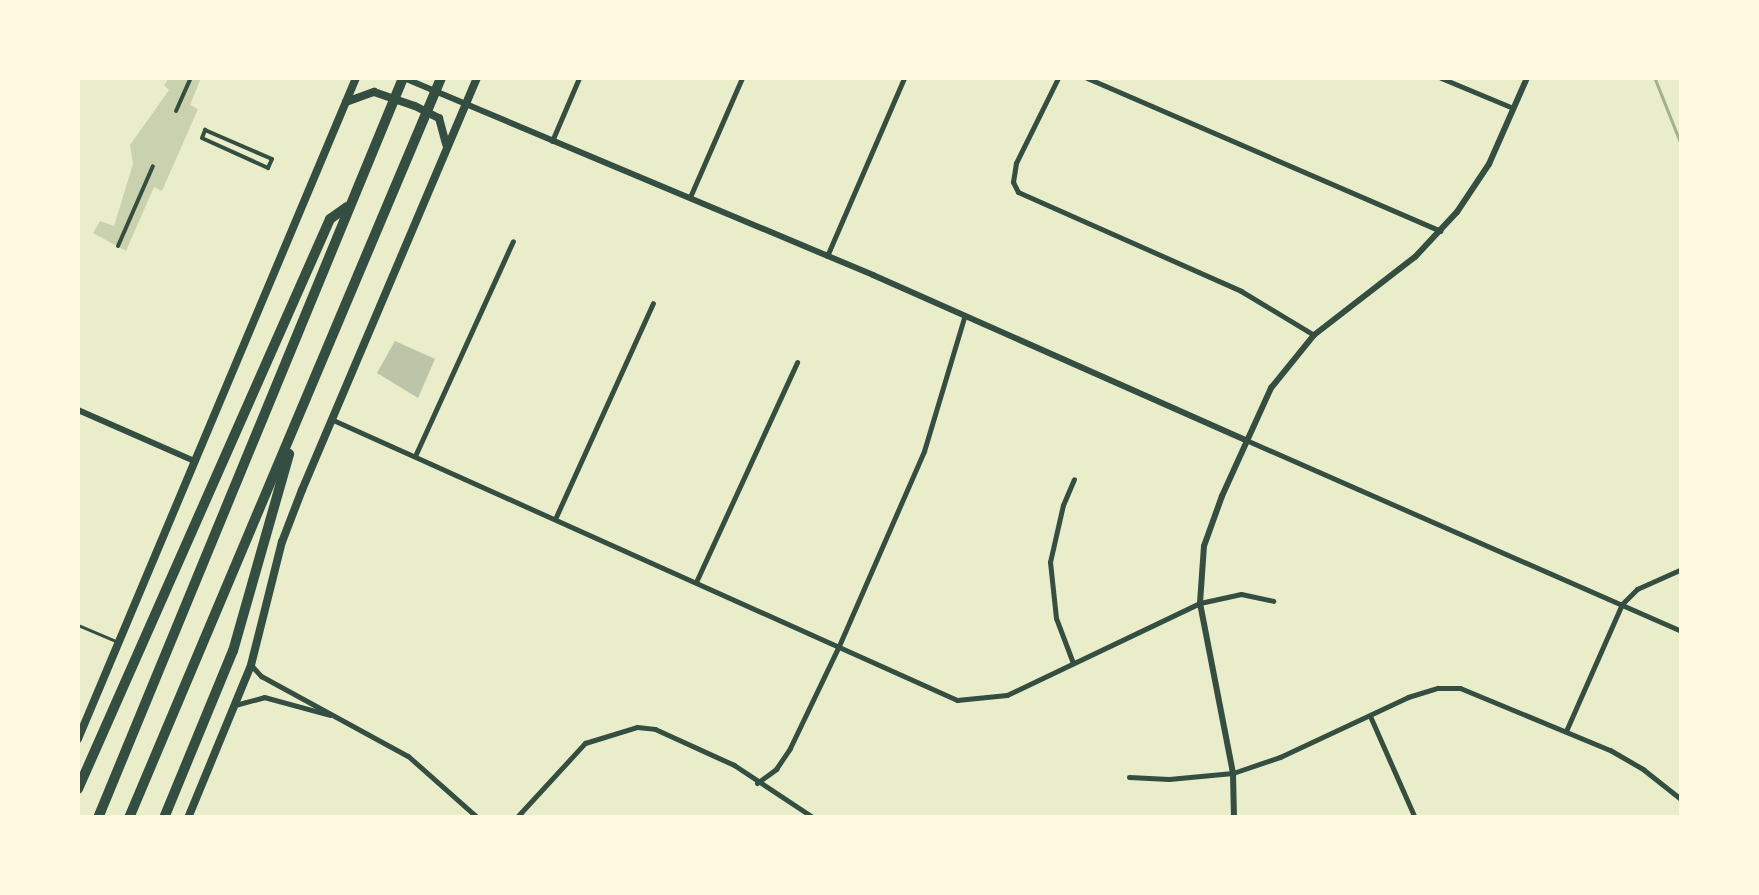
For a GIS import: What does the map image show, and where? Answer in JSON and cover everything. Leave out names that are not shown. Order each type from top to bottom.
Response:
[{"type":"highway","points":[[98,818],[403,78]]},
{"type":"highway","points":[[129,818],[441,78]]},
{"type":"highway","points":[[78,789],[114,700],[330,219],[348,206]]},
{"type":"highway","points":[[164,818],[233,651],[277,488],[328,345]]},
{"type":"main road","points":[[78,739],[356,78]]},
{"type":"main road","points":[[188,818],[251,664],[282,542],[330,419],[477,78]]},
{"type":"main road","points":[[346,102],[374,92],[439,118],[446,132],[446,149]]},
{"type":"street","points":[[176,112],[191,78]]},
{"type":"street","points":[[403,78],[827,256],[1682,630]]},
{"type":"street","points":[[552,140],[580,78]]},
{"type":"street","points":[[690,198],[742,78]]},
{"type":"street","points":[[827,256],[904,78]]},
{"type":"street","points":[[1058,78],[1013,172],[1018,192],[1028,200],[1241,291],[1314,334]]},
{"type":"street","points":[[1087,78],[1440,232]]},
{"type":"street","points":[[1441,78],[1513,108]]},
{"type":"street","points":[[1234,818],[1234,773],[1200,603],[1204,546],[1271,388],[1314,334],[1368,296],[1440,232],[1473,190],[1527,78]]},
{"type":"street","points":[[205,130],[229,141],[272,159],[268,168],[202,138],[205,130]]},
{"type":"street","points":[[214,144],[217,136]]},
{"type":"street","points":[[226,149],[229,141]]},
{"type":"street","points":[[237,154],[240,146]]},
{"type":"street","points":[[249,160],[253,151]]},
{"type":"street","points":[[258,164],[263,155]]},
{"type":"street","points":[[118,246],[152,166]]},
{"type":"street","points":[[415,456],[514,241]]},
{"type":"street","points":[[556,519],[653,303]]},
{"type":"street","points":[[757,783],[776,768],[790,748],[838,648],[924,451],[964,318]]},
{"type":"street","points":[[695,583],[797,362]]},
{"type":"street","points":[[78,410],[194,461]]},
{"type":"street","points":[[330,419],[941,694],[972,702],[1007,695],[1200,603],[1240,594],[1273,601]]},
{"type":"street","points":[[1072,662],[1056,618],[1050,562],[1074,479]]},
{"type":"street","points":[[1566,731],[1622,604],[1637,588],[1682,569]]},
{"type":"street","points":[[251,664],[262,676],[408,756],[478,818]]},
{"type":"street","points":[[1129,777],[1169,779],[1234,773],[1438,688],[1460,688],[1566,731],[1644,770],[1682,800]]},
{"type":"street","points":[[235,705],[264,697],[333,715]]},
{"type":"street","points":[[1370,716],[1415,818]]},
{"type":"street","points":[[516,818],[585,743],[620,729],[655,728],[734,765],[814,818]]},
{"type":"lane","points":[[78,625],[118,642]]},
{"type":"green space","points":[[169,78],[201,78],[190,105],[198,109],[162,191],[154,187],[126,251],[93,233],[100,221],[114,226],[133,164],[130,145],[169,90],[164,85]]},
{"type":"building","points":[[395,341],[435,359],[418,398],[377,373]]},
{"type":"waterway","points":[[1655,78],[1682,146]]}]
